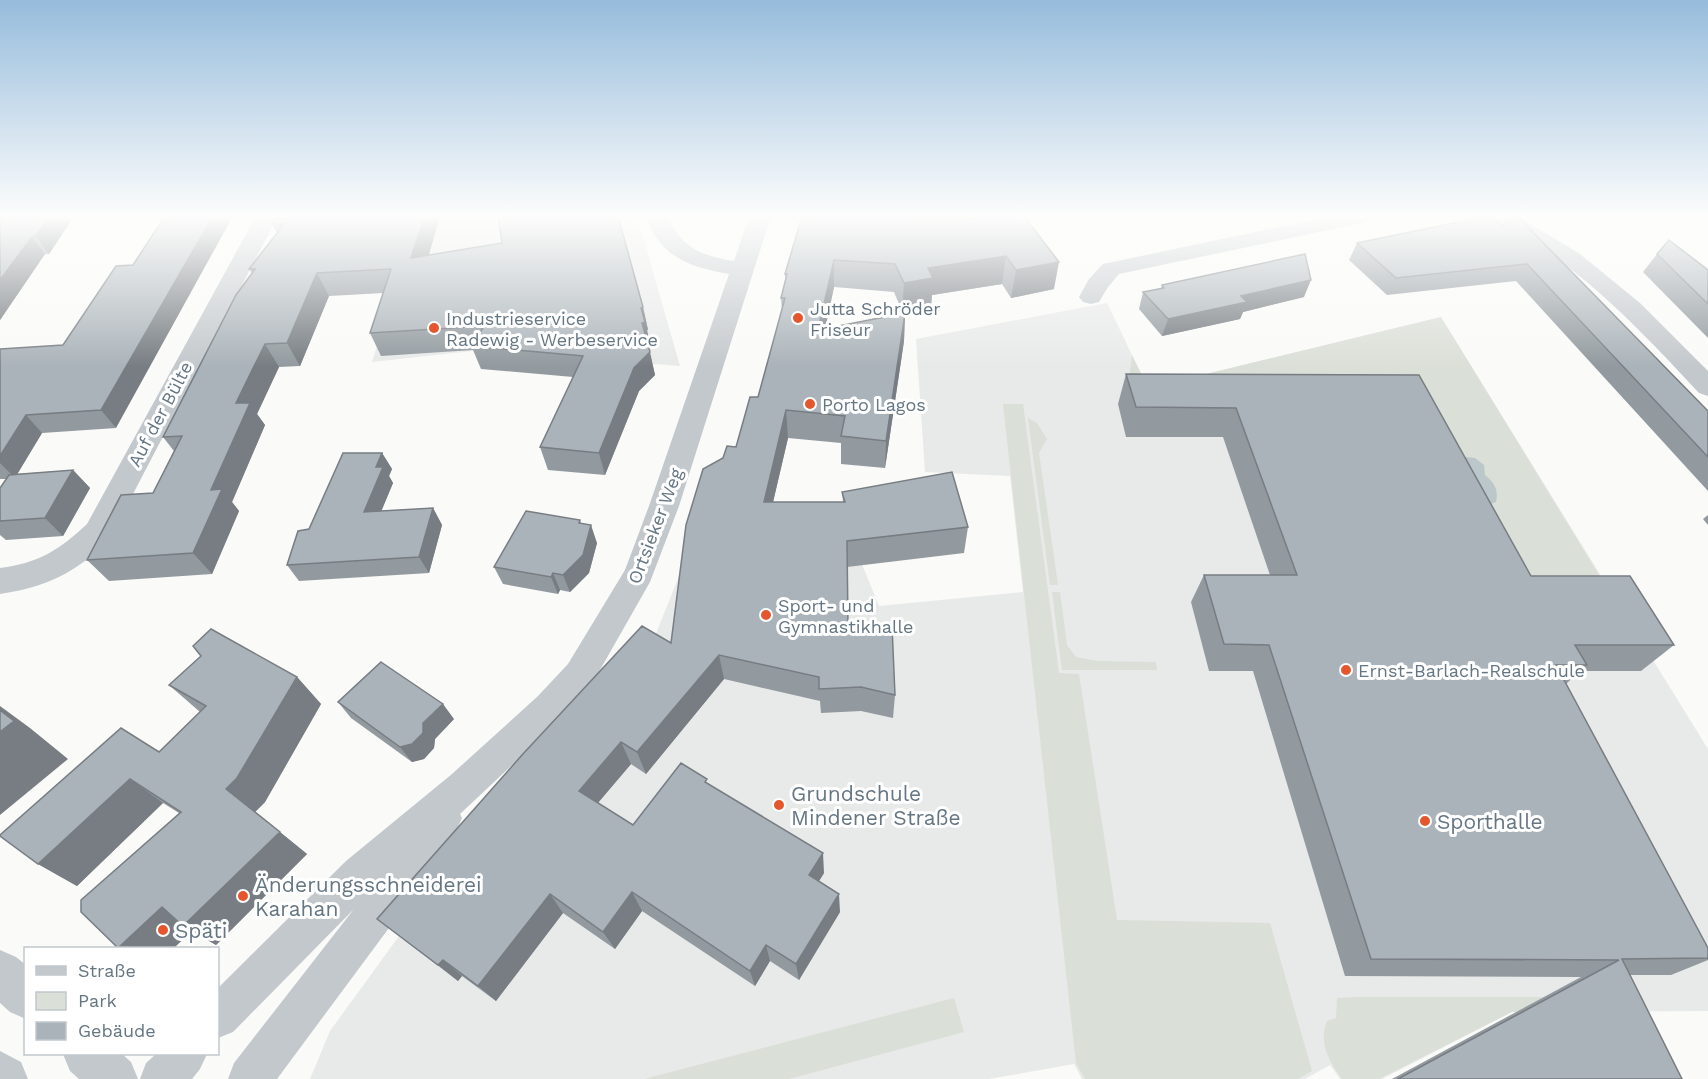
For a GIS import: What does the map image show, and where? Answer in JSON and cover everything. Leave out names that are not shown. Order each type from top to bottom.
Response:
[{"type":"street","name":"Auf der Bülte","points":[[10,580],[51,569],[72,558],[98,532],[240,266]]},
{"type":"street","points":[[723,266],[742,270]]},
{"type":"street","name":"Ortsieker Weg","points":[[219,1016],[360,874],[465,786],[550,707],[580,674],[629,594],[664,506],[743,266]]},
{"type":"street","points":[[1091,297],[1097,284],[1111,269],[1124,266]]},
{"type":"street","points":[[1581,266],[1647,322],[1708,387]]},
{"type":"street","name":"Ortsieker Weg","points":[[250,1079],[392,891],[465,786]]},
{"type":"street","points":[[0,973],[24,994]]},
{"type":"street","points":[[89,1055],[114,1079]]},
{"type":"street","points":[[162,1079],[183,1055]]},
{"type":"street","points":[[0,1075],[4,1079]]},
{"type":"shaded area","points":[[402,266],[651,266],[680,366],[482,350],[372,362]]},
{"type":"shaded area","name":"Ernst-Barlach-Realschule","points":[[1107,303],[1148,388],[1441,317],[1708,749],[1708,1011],[1512,1012],[1382,1079],[1340,1079],[1330,1065],[1305,1079],[1082,1079],[1074,1064],[989,1079],[310,1079],[330,1031],[399,936],[649,651],[687,556],[859,557],[879,606],[1023,592],[1010,476],[925,472],[916,339]]},
{"type":"shaded area","points":[[1466,457],[1475,458],[1484,465],[1485,475],[1496,490],[1496,502],[1488,505],[1463,463]]},
{"type":"green space","points":[[1441,317],[1610,593],[1531,592],[1401,403],[1126,403],[1132,355],[1148,388]]},
{"type":"green space","points":[[1003,404],[1023,404],[1059,673],[1079,674],[1117,920],[1270,923],[1312,1071],[1298,1079],[1085,1079],[1076,1063]]},
{"type":"green space","points":[[1028,418],[1037,423],[1047,439],[1039,453],[1058,585],[1050,585]]},
{"type":"green space","points":[[1052,592],[1060,592],[1067,645],[1076,657],[1097,661],[1156,662],[1157,670],[1062,670]]},
{"type":"green space","points":[[1581,997],[1613,1012],[1512,1012],[1379,1079],[1342,1079],[1326,1052],[1325,1029],[1327,1021],[1336,1018],[1337,998]]},
{"type":"green space","points":[[954,998],[964,1032],[789,1079],[644,1079]]},
{"type":"building","points":[[0,266],[10,266],[0,280]]},
{"type":"building","points":[[116,266],[184,266],[101,410],[26,415],[0,456],[0,349],[63,345]]},
{"type":"building","points":[[251,266],[632,266],[643,307],[641,308],[645,322],[642,323],[650,352],[634,368],[599,453],[540,447],[583,356],[472,346],[484,326],[370,333],[391,269],[317,273],[287,343],[265,344],[236,403],[250,403],[211,490],[222,489],[193,553],[87,560],[121,495],[153,493],[182,436],[163,437],[236,295],[255,269],[249,269]]},
{"type":"building","points":[[787,266],[833,266],[818,330],[905,313],[886,441],[841,436],[845,416],[786,410],[764,502],[845,502],[842,492],[952,472],[968,527],[847,541],[848,626],[892,626],[895,695],[861,687],[819,689],[819,677],[719,655],[637,752],[621,742],[579,791],[633,825],[681,763],[707,779],[705,782],[823,853],[809,875],[839,894],[796,964],[766,945],[750,971],[632,892],[603,932],[550,894],[478,986],[443,960],[438,965],[377,919],[522,755],[642,626],[671,643],[686,525],[703,469],[723,458],[727,446],[736,447],[750,397],[758,397],[785,298],[781,298],[787,274],[785,274]]},
{"type":"building","points":[[896,266],[939,266],[928,268],[933,278],[904,283]]},
{"type":"building","points":[[1013,266],[1036,266],[1016,270]]},
{"type":"building","points":[[1248,266],[1308,266],[1311,280],[1241,296],[1247,302],[1168,319],[1143,292],[1164,288],[1162,285]]},
{"type":"building","points":[[1383,266],[1505,266],[1396,278]]},
{"type":"building","points":[[1529,266],[1566,266],[1708,411],[1708,457]]},
{"type":"building","points":[[1670,266],[1703,266],[1708,270],[1708,304]]},
{"type":"building","points":[[1126,374],[1419,375],[1531,576],[1630,576],[1674,645],[1575,645],[1587,665],[1556,665],[1708,948],[1708,958],[1622,959],[1682,1079],[1398,1079],[1619,960],[1371,959],[1269,645],[1224,644],[1204,575],[1297,575],[1236,408],[1136,407]]},
{"type":"building","points":[[343,453],[382,453],[376,467],[383,467],[364,512],[433,508],[419,557],[287,565],[298,531],[309,529]]},
{"type":"building","points":[[73,470],[45,518],[0,521],[0,488],[9,475]]},
{"type":"building","points":[[526,511],[580,520],[579,523],[591,525],[583,555],[563,575],[553,573],[551,577],[494,567]]},
{"type":"building","points":[[211,629],[297,677],[237,778],[226,789],[280,832],[183,926],[162,907],[117,947],[81,912],[81,900],[181,812],[130,779],[38,864],[0,835],[121,728],[159,752],[206,706],[169,685],[201,656],[193,646]]},
{"type":"building","points":[[381,662],[443,704],[423,723],[423,733],[412,744],[400,747],[338,702]]},
{"type":"building","points":[[0,710],[14,721],[0,732]]},
{"type":"place","name":"Jutta Schröder Friseur","points":[[798,318]]},
{"type":"place","name":"Industrieservice Radewig - Werbeservice","points":[[434,328]]},
{"type":"place","name":"Porto Lagos","points":[[810,404]]},
{"type":"place","name":"Sport- und Gymnastikhalle","points":[[766,615]]},
{"type":"place","name":"Ernst-Barlach-Realschule","points":[[1346,670]]},
{"type":"place","name":"Grundschule Mindener Straße","points":[[779,805]]},
{"type":"place","name":"Sporthalle","points":[[1425,821]]},
{"type":"place","name":"Änderungsschneiderei Karahan","points":[[243,896]]},
{"type":"place","name":"Späti","points":[[163,930]]}]
